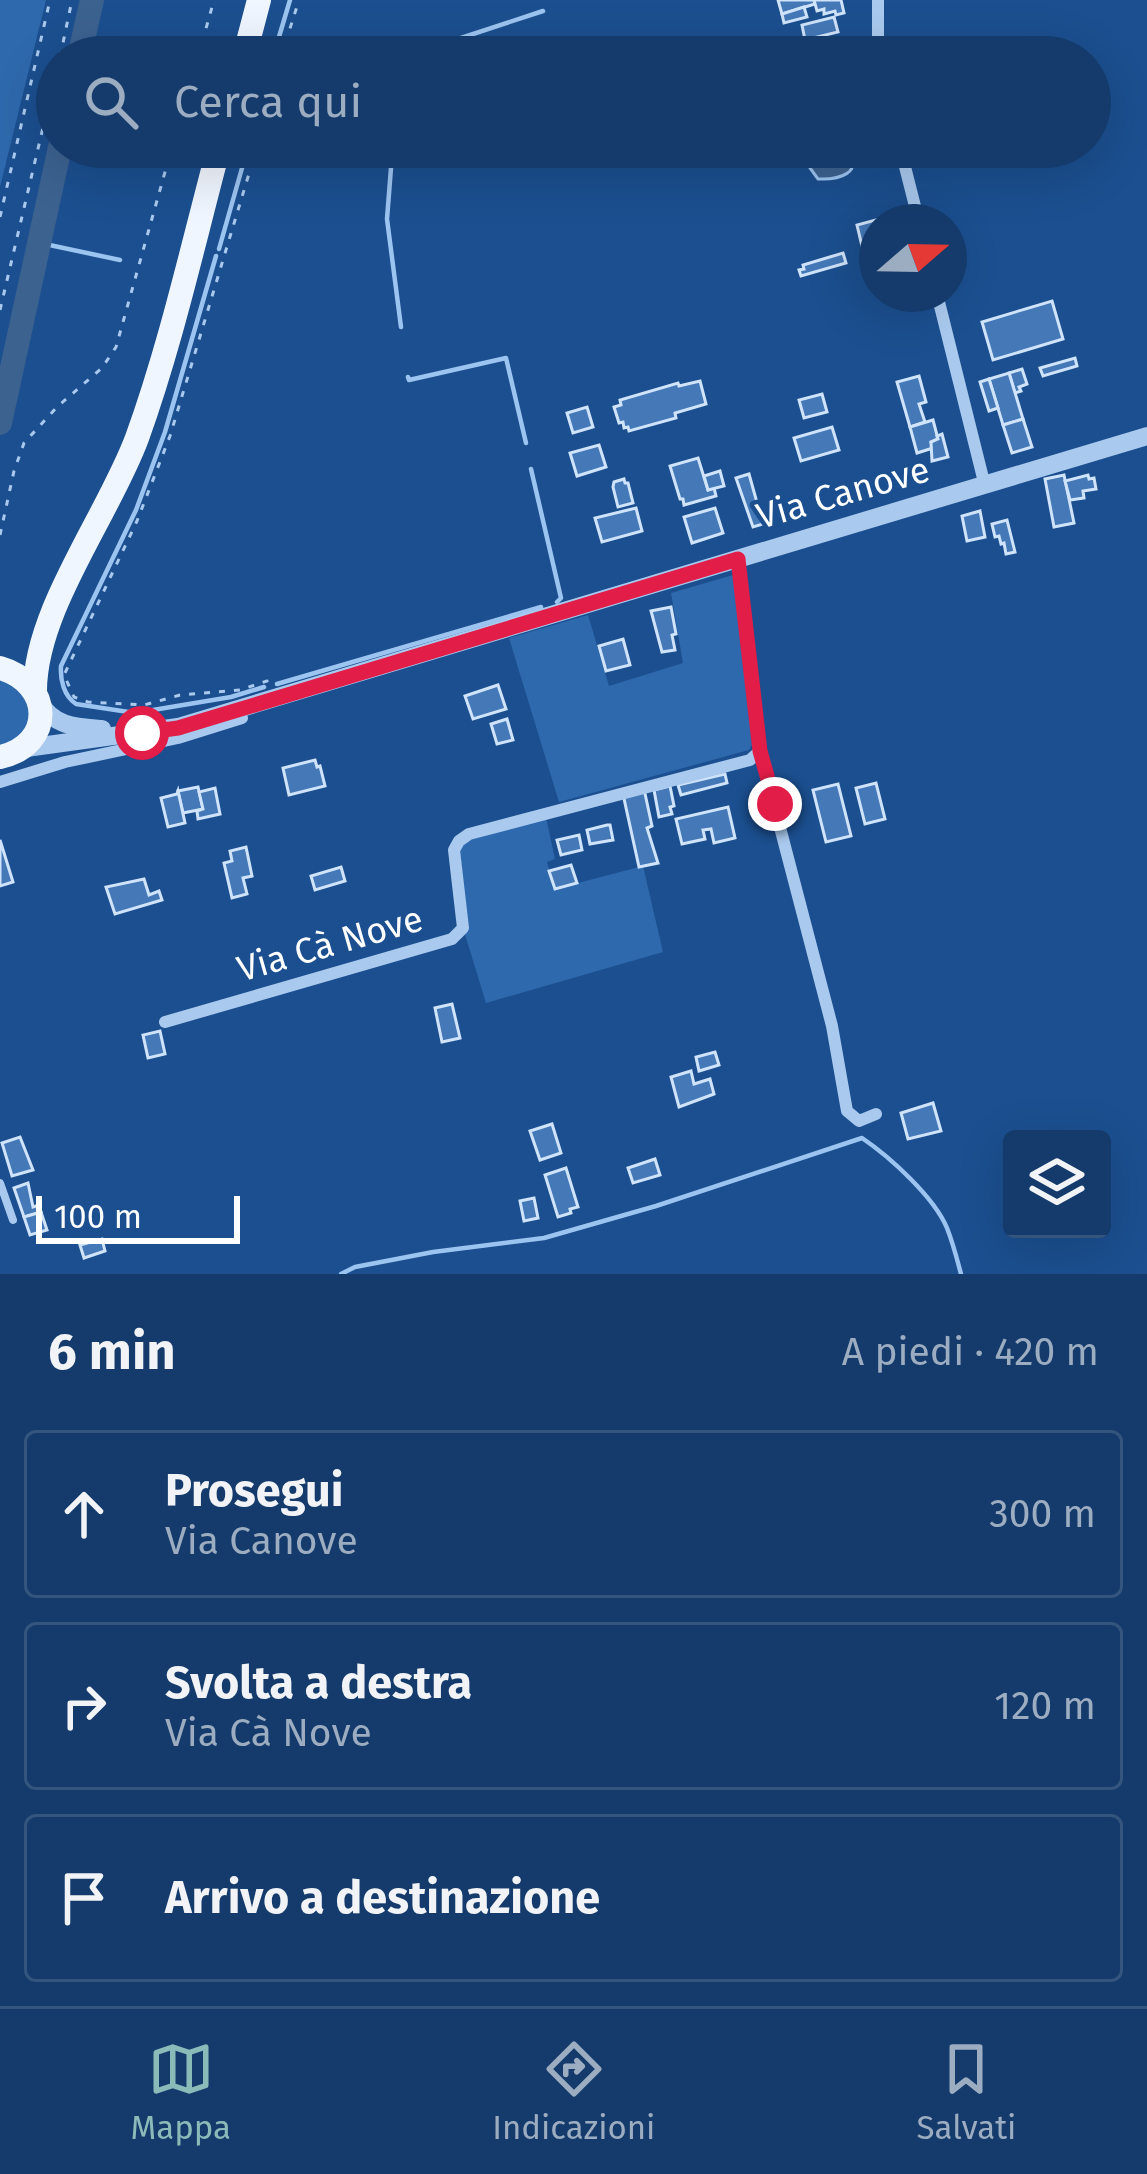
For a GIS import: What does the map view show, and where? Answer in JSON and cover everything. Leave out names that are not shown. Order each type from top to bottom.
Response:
[{"type":"main road","points":[[250,36],[259,0]]},
{"type":"main road","points":[[0,758],[26,748],[38,727],[40,650],[50,616],[135,442],[213,168]]},
{"type":"main road","points":[[37,697],[19,675],[0,667],[50,616]]},
{"type":"street","points":[[878,0],[878,36]]},
{"type":"street","points":[[905,168],[914,204]]},
{"type":"street","points":[[942,312],[985,486]]},
{"type":"street","name":"Via Canove","points":[[26,748],[178,728],[1147,436]]},
{"type":"street","points":[[738,559],[760,751],[832,1025],[847,1111],[859,1121],[876,1114]]},
{"type":"street","name":"Via Canove","points":[[37,697],[47,715],[68,726],[142,733]]},
{"type":"street","points":[[0,782],[65,762],[178,739],[242,718]]},
{"type":"street","name":"Via Cà Nove","points":[[165,1022],[452,939],[463,928],[454,850],[469,835],[750,760],[760,751]]},
{"type":"lane","points":[[0,1183],[13,1220]]},
{"type":"path","points":[[42,36],[50,0]]},
{"type":"path","points":[[64,36],[72,0]]},
{"type":"path","points":[[204,36],[214,0]]},
{"type":"path","points":[[288,36],[299,0]]},
{"type":"path","points":[[0,218],[36,61]]},
{"type":"path","points":[[0,310],[36,157]]},
{"type":"path","points":[[0,535],[24,443],[103,368],[116,347],[166,168]]},
{"type":"path","points":[[251,168],[170,436],[137,521],[64,675],[74,697],[88,702],[144,705],[180,695],[240,690],[267,681],[272,699]]},
{"type":"shaded area","points":[[0,0],[46,0],[36,36],[0,187]]},
{"type":"shaded area","points":[[810,168],[851,168],[841,176],[818,179]]},
{"type":"shaded area","points":[[733,575],[749,750],[559,802],[509,638],[588,615],[609,686],[683,663],[671,593]]},
{"type":"shaded area","points":[[0,680],[20,693],[30,713],[23,732],[0,748]]},
{"type":"shaded area","points":[[545,813],[555,859],[547,862],[555,889],[643,866],[663,952],[486,1003],[463,928],[459,841]]},
{"type":"building","points":[[778,0],[814,0],[815,4],[782,14]]},
{"type":"building","points":[[814,0],[841,0],[844,13],[817,11]]},
{"type":"building","points":[[804,7],[807,17],[784,23],[782,14]]},
{"type":"building","points":[[834,17],[838,32],[804,36],[802,25]]},
{"type":"building","points":[[843,253],[846,263],[801,276],[803,265]]},
{"type":"building","points":[[1052,301],[1063,339],[993,360],[982,322]]},
{"type":"building","points":[[1075,358],[1077,366],[1043,376],[1040,368]]},
{"type":"building","points":[[1022,369],[1027,384],[1015,393],[1009,373]]},
{"type":"building","points":[[1009,373],[1023,419],[1003,425],[989,379]]},
{"type":"building","points":[[919,376],[926,402],[919,404],[925,422],[910,427],[897,382]]},
{"type":"building","points":[[989,379],[998,408],[989,411],[980,382]]},
{"type":"building","points":[[700,381],[706,404],[629,431],[619,423],[614,407],[621,405],[620,400]]},
{"type":"building","points":[[822,394],[827,412],[804,418],[799,400]]},
{"type":"building","points":[[587,407],[593,427],[573,433],[567,413]]},
{"type":"building","points":[[1023,419],[1032,447],[1012,453],[1003,425]]},
{"type":"building","points":[[933,420],[938,439],[931,442],[933,448],[917,453],[910,427]]},
{"type":"building","points":[[832,427],[839,450],[801,461],[794,438]]},
{"type":"building","points":[[942,434],[948,457],[932,461],[931,442]]},
{"type":"building","points":[[599,445],[606,467],[577,476],[570,453]]},
{"type":"building","points":[[698,458],[708,490],[714,488],[716,496],[684,505],[670,466]]},
{"type":"building","points":[[720,471],[724,486],[708,490],[704,476]]},
{"type":"building","points":[[749,474],[763,524],[753,527],[736,478]]},
{"type":"building","points":[[1064,475],[1074,523],[1054,527],[1045,479]]},
{"type":"building","points":[[1088,475],[1094,478],[1096,489],[1083,491],[1084,498],[1070,500],[1065,481]]},
{"type":"building","points":[[624,479],[633,503],[618,507],[614,482]]},
{"type":"building","points":[[636,508],[642,531],[602,542],[595,518]]},
{"type":"building","points":[[715,508],[723,533],[692,543],[684,517]]},
{"type":"building","points":[[980,511],[985,537],[967,541],[962,516]]},
{"type":"building","points":[[1007,520],[1015,552],[1006,554],[992,524]]},
{"type":"building","points":[[671,607],[675,650],[662,652],[651,611]]},
{"type":"building","points":[[623,639],[630,665],[606,671],[599,646]]},
{"type":"building","points":[[498,685],[506,709],[473,719],[465,696]]},
{"type":"building","points":[[507,719],[513,740],[497,744],[491,724]]},
{"type":"building","points":[[315,760],[325,786],[289,795],[283,768]]},
{"type":"building","points":[[725,774],[727,783],[681,795],[678,785]]},
{"type":"building","points":[[876,783],[885,819],[865,824],[856,788]]},
{"type":"building","points":[[838,784],[851,836],[826,842],[813,790]]},
{"type":"building","points":[[670,786],[672,814],[659,817],[654,790]]},
{"type":"building","points":[[198,787],[203,809],[183,813],[178,791]]},
{"type":"building","points":[[215,788],[220,814],[198,819],[197,811],[203,809],[199,792]]},
{"type":"building","points":[[644,789],[652,826],[647,828],[658,863],[639,867],[623,794]]},
{"type":"building","points":[[178,791],[185,823],[168,827],[161,798]]},
{"type":"building","points":[[728,807],[735,838],[714,843],[711,829],[703,830],[705,839],[682,844],[676,819]]},
{"type":"building","points":[[610,825],[613,840],[590,844],[587,830]]},
{"type":"building","points":[[579,835],[582,850],[561,855],[557,840]]},
{"type":"building","points":[[0,840],[13,882],[0,886]]},
{"type":"building","points":[[246,847],[252,876],[243,878],[247,894],[232,898],[224,863],[232,861],[230,851]]},
{"type":"building","points":[[571,865],[577,883],[555,889],[549,871]]},
{"type":"building","points":[[341,867],[345,881],[315,890],[311,876]]},
{"type":"building","points":[[144,879],[149,895],[159,891],[162,900],[115,914],[106,887]]},
{"type":"building","points":[[452,1004],[460,1038],[442,1042],[435,1008]]},
{"type":"building","points":[[160,1031],[165,1054],[148,1058],[143,1035]]},
{"type":"building","points":[[715,1052],[719,1065],[699,1071],[696,1057]]},
{"type":"building","points":[[691,1071],[694,1084],[710,1079],[714,1094],[679,1107],[671,1077]]},
{"type":"building","points":[[933,1103],[941,1131],[908,1139],[901,1113]]},
{"type":"building","points":[[552,1124],[561,1153],[540,1160],[530,1131]]},
{"type":"building","points":[[20,1137],[33,1170],[12,1176],[2,1143]]},
{"type":"building","points":[[655,1159],[660,1175],[633,1183],[628,1168]]},
{"type":"building","points":[[566,1168],[578,1207],[558,1217],[545,1175]]},
{"type":"building","points":[[28,1183],[33,1207],[39,1205],[41,1212],[24,1217],[14,1188]]},
{"type":"building","points":[[534,1198],[538,1218],[524,1221],[520,1201]]},
{"type":"building","points":[[41,1212],[47,1230],[30,1235],[24,1217]]},
{"type":"building","points":[[102,1239],[105,1251],[84,1258],[80,1245]]},
{"type":"waterway","points":[[84,36],[92,0]]},
{"type":"waterway","points":[[279,36],[290,0]]},
{"type":"waterway","points":[[467,36],[543,11]]},
{"type":"waterway","points":[[0,423],[55,168]]},
{"type":"waterway","points":[[219,249],[242,168]]},
{"type":"waterway","points":[[391,168],[387,219],[401,327]]},
{"type":"waterway","points":[[40,243],[120,260]]},
{"type":"waterway","points":[[216,256],[165,432],[136,510],[61,666],[61,677],[76,704],[135,713],[264,687]]},
{"type":"waterway","points":[[408,377],[506,358],[526,443]]},
{"type":"waterway","points":[[531,469],[561,598],[557,602]]},
{"type":"waterway","points":[[277,684],[541,607]]},
{"type":"waterway","points":[[341,1274],[433,1252],[544,1238],[862,1138],[932,1204],[947,1228],[961,1274]]},
{"type":"route","points":[[142,733],[178,728],[738,559],[760,751],[775,804]]}]
